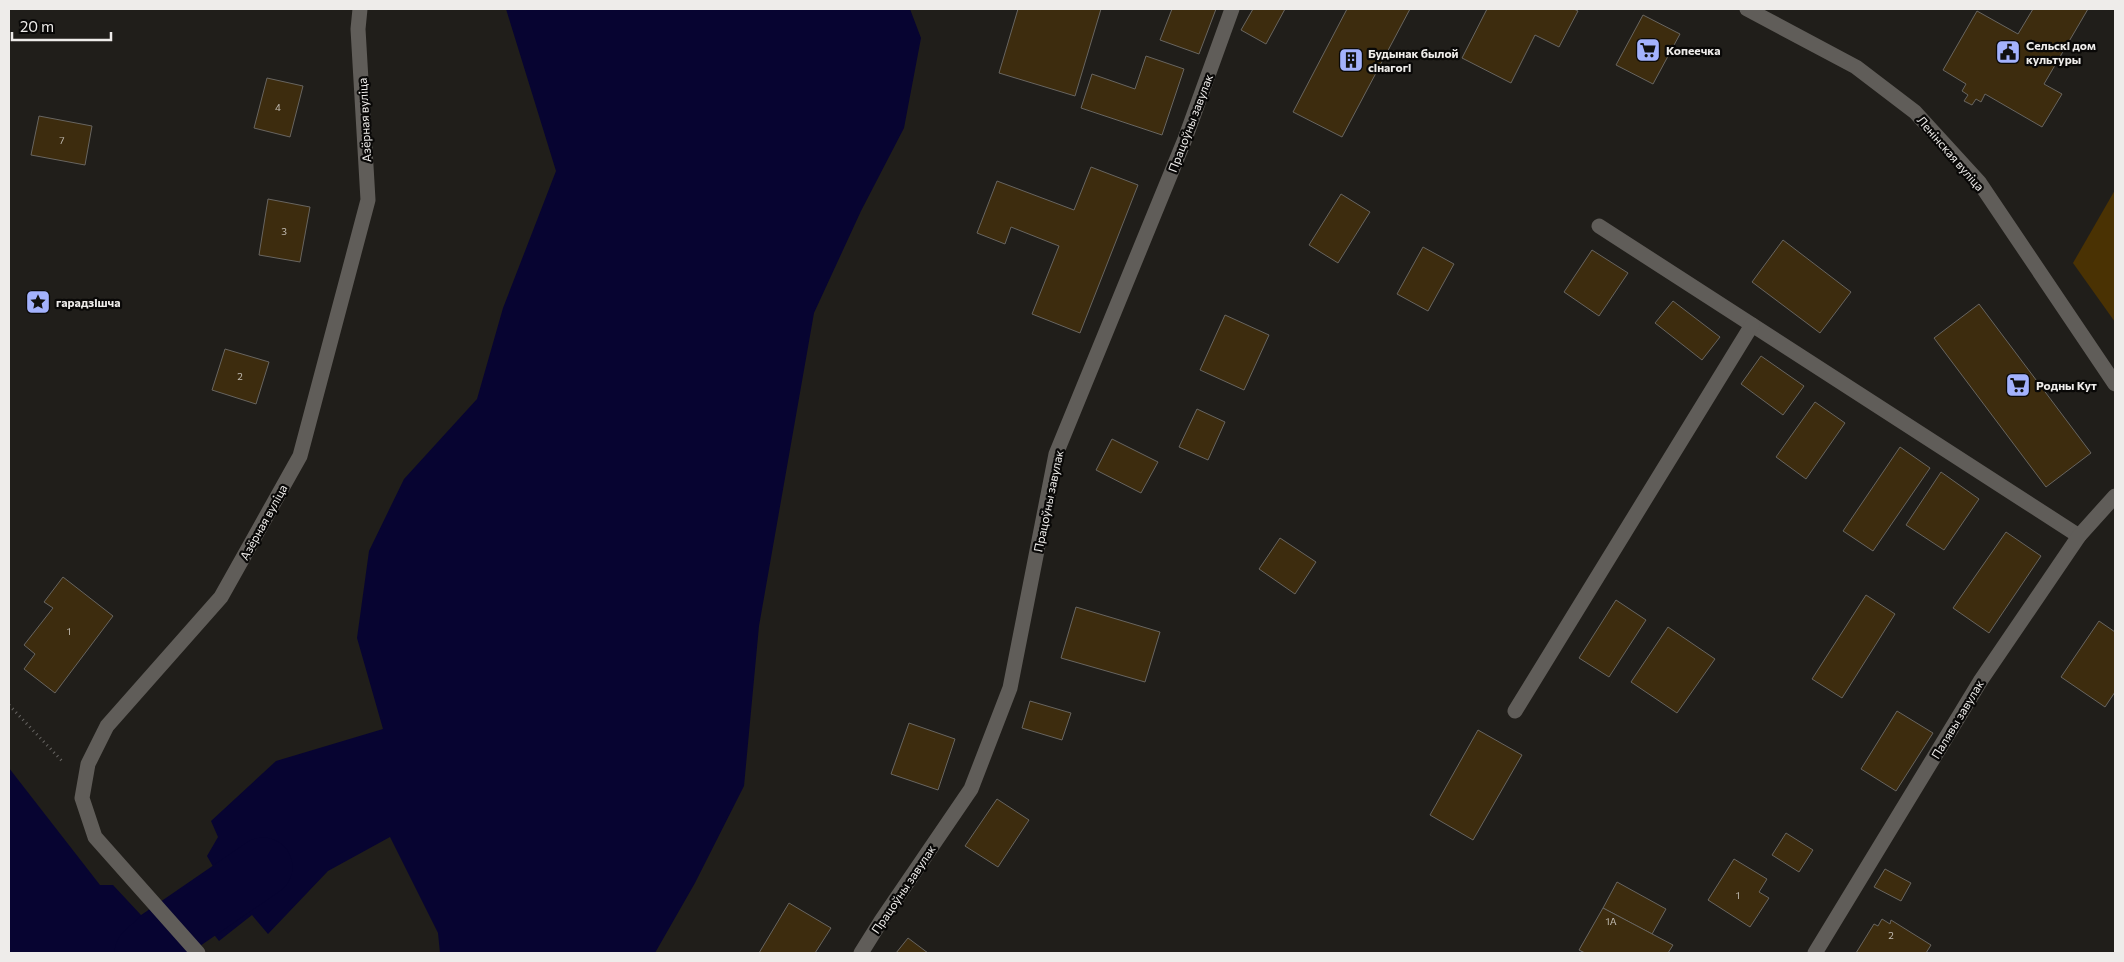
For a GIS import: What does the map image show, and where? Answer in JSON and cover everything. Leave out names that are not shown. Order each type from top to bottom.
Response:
[{"type":"street","name":"Азёрная вуліца","points":[[198,953],[95,837],[82,798],[84,784],[88,764],[107,726],[221,597],[300,456],[368,200],[358,29],[360,9]]},
{"type":"street","name":"Працоўны завулак","points":[[861,953],[971,789],[1010,688],[1056,454],[1185,139],[1232,9]]},
{"type":"street","name":"Ленінская вуліца","points":[[1747,9],[1856,67],[1915,112],[1979,182],[2115,384]]},
{"type":"street","points":[[1599,226],[2079,536]]},
{"type":"street","points":[[1515,711],[1752,325]]},
{"type":"street","name":"Палявы завулак","points":[[1815,953],[1981,680],[2079,536],[2115,496]]},
{"type":"path","points":[[9,705],[84,784]]},
{"type":"shaded area","points":[[506,9],[910,9],[921,38],[904,128],[861,211],[814,313],[759,626],[744,786],[695,883],[655,953],[440,953],[438,933],[390,837],[328,871],[268,934],[252,915],[219,941],[189,903],[215,870],[207,856],[218,837],[211,821],[276,761],[383,729],[357,638],[369,551],[404,479],[477,399],[503,308],[556,171]]},
{"type":"shaded area","points":[[2115,190],[2115,322],[2073,263]]},
{"type":"shaded area","points":[[9,768],[100,885],[113,885],[141,915],[146,912],[179,953],[9,953]]},
{"type":"building","points":[[1018,9],[1101,9],[1075,96],[999,73]]},
{"type":"building","points":[[1172,9],[1216,9],[1199,54],[1160,40]]},
{"type":"building","points":[[1253,9],[1285,9],[1266,44],[1241,30]]},
{"type":"building","name":"Будынак былой сінагогі","points":[[1347,9],[1410,9],[1342,137],[1293,112]]},
{"type":"building","points":[[1487,9],[1574,9],[1578,11],[1559,47],[1535,35],[1511,83],[1462,58]]},
{"type":"building","name":"Сельскі дом культуры","points":[[2033,9],[2088,9],[2044,84],[2062,94],[2042,127],[1985,94],[1981,102],[1976,99],[1972,105],[1964,101],[1968,95],[1962,91],[1966,84],[1943,70],[1977,11],[2018,34]]},
{"type":"building","name":"Копеечка","points":[[1643,15],[1680,34],[1653,84],[1616,65]]},
{"type":"building","points":[[1146,56],[1184,69],[1162,135],[1081,108],[1092,74],[1135,89]]},
{"type":"building","points":[[267,78],[303,86],[290,137],[254,128]]},
{"type":"building","points":[[39,116],[92,126],[85,165],[31,155]]},
{"type":"building","points":[[1091,167],[1138,185],[1080,333],[1032,314],[1059,246],[1011,227],[1005,244],[977,233],[997,181],[1074,210]]},
{"type":"building","points":[[1341,194],[1370,212],[1338,263],[1309,245]]},
{"type":"building","points":[[268,199],[310,207],[300,262],[259,255]]},
{"type":"building","points":[[1783,240],[1851,292],[1820,333],[1752,282]]},
{"type":"building","points":[[1423,247],[1454,264],[1428,311],[1397,294]]},
{"type":"building","points":[[1592,250],[1628,273],[1599,316],[1564,292]]},
{"type":"building","points":[[1673,301],[1720,337],[1702,360],[1655,323]]},
{"type":"building","points":[[1979,304],[2091,453],[2046,487],[1934,338]]},
{"type":"building","points":[[1225,315],[1269,335],[1244,390],[1200,370]]},
{"type":"building","points":[[225,349],[269,362],[256,404],[212,390]]},
{"type":"building","points":[[1761,356],[1804,386],[1783,415],[1741,384]]},
{"type":"building","points":[[1815,402],[1845,423],[1806,479],[1776,457]]},
{"type":"building","points":[[1197,409],[1225,422],[1208,460],[1179,447]]},
{"type":"building","points":[[1112,439],[1158,462],[1141,493],[1096,470]]},
{"type":"building","points":[[1900,447],[1930,468],[1873,551],[1843,531]]},
{"type":"building","points":[[1941,472],[1979,499],[1944,550],[1906,525]]},
{"type":"building","points":[[2006,532],[2041,556],[1989,633],[1953,608]]},
{"type":"building","points":[[1280,538],[1316,562],[1295,594],[1259,569]]},
{"type":"building","points":[[63,577],[113,616],[55,693],[24,669],[35,654],[24,645],[53,608],[44,602]]},
{"type":"building","points":[[1866,595],[1895,614],[1842,698],[1812,679]]},
{"type":"building","points":[[1616,600],[1646,620],[1609,677],[1579,658]]},
{"type":"building","points":[[1076,607],[1160,632],[1145,682],[1061,658]]},
{"type":"building","points":[[2099,621],[2115,632],[2115,692],[2105,707],[2061,677]]},
{"type":"building","points":[[1668,627],[1715,659],[1677,713],[1631,682]]},
{"type":"building","points":[[1030,701],[1071,713],[1062,740],[1022,728]]},
{"type":"building","points":[[1897,711],[1933,733],[1896,791],[1861,769]]},
{"type":"building","points":[[909,723],[955,739],[938,790],[891,774]]},
{"type":"building","points":[[1478,730],[1522,755],[1473,840],[1430,815]]},
{"type":"building","points":[[997,799],[1029,820],[998,867],[965,846]]},
{"type":"building","points":[[1786,833],[1813,850],[1799,872],[1772,855]]},
{"type":"building","points":[[1734,859],[1767,879],[1759,892],[1769,898],[1750,927],[1708,900]]},
{"type":"building","points":[[1885,869],[1911,883],[1901,901],[1874,887]]},
{"type":"building","points":[[1617,882],[1666,909],[1652,934],[1603,908]]},
{"type":"building","points":[[789,903],[831,928],[815,953],[759,953]]},
{"type":"building","points":[[1603,908],[1673,945],[1668,953],[1585,953],[1579,950]]},
{"type":"building","points":[[1882,919],[1890,924],[1891,920],[1931,945],[1926,953],[1856,953],[1874,924],[1878,926]]},
{"type":"building","points":[[908,938],[928,953],[896,953]]},
{"type":"waterway","points":[[144,953],[164,935],[263,867]]},
{"type":"place","name":"Копеечка","points":[[1648,50]]},
{"type":"place","name":"Сельскі дом культуры","points":[[2008,52]]},
{"type":"place","name":"Будынак былой сінагогі","points":[[1351,60]]},
{"type":"place","name":"гарадзішча","points":[[38,302]]},
{"type":"place","name":"Родны Кут","points":[[2018,385]]}]
